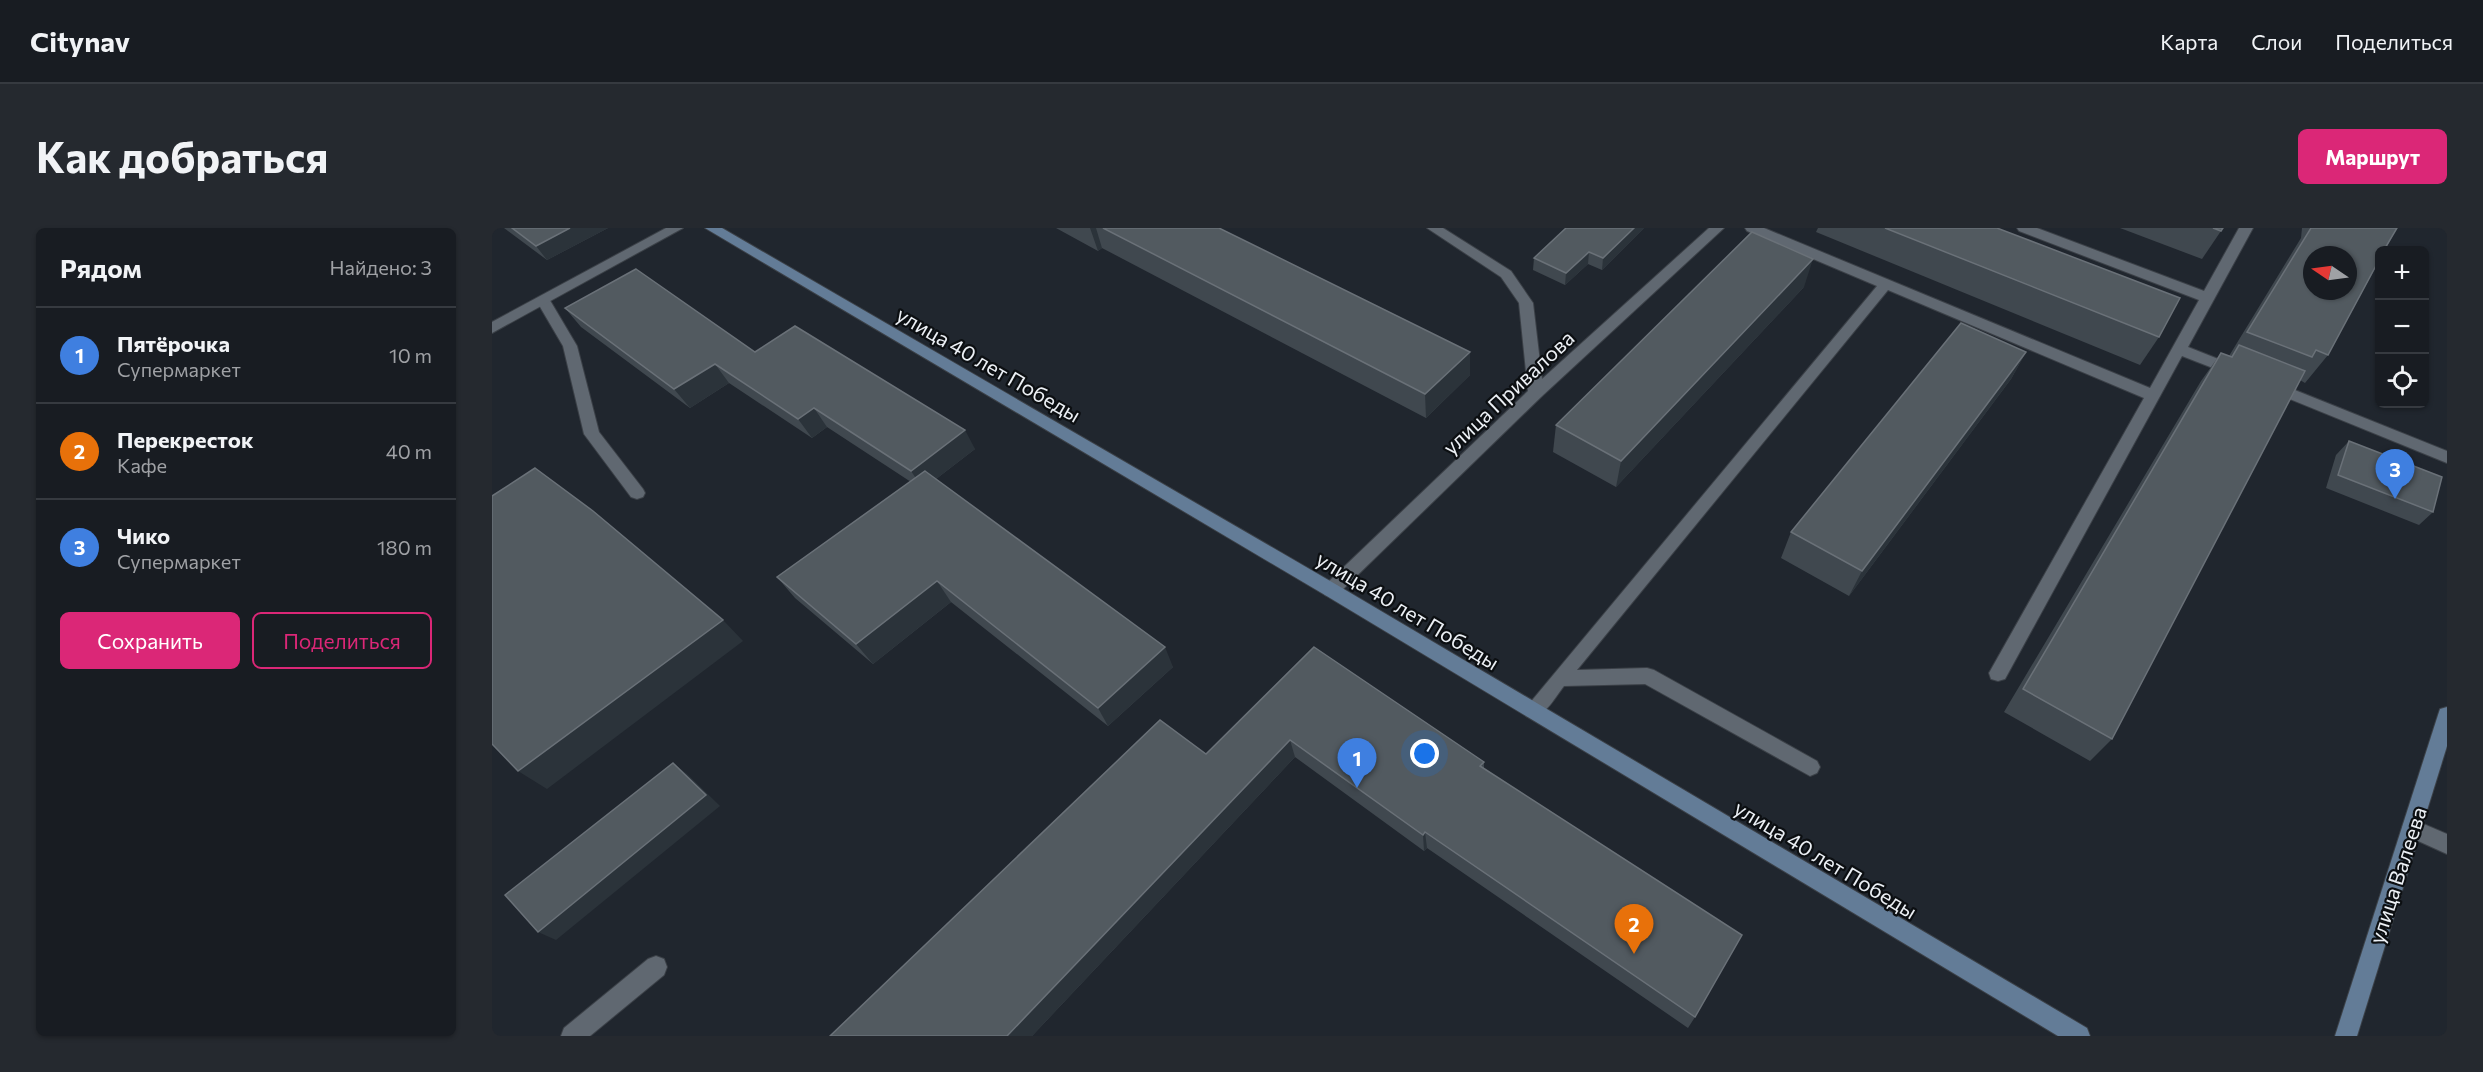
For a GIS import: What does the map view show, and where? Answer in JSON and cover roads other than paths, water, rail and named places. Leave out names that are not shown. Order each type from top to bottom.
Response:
[{"type":"street","points":[[492,328],[676,228]]},
{"type":"street","name":"улица 40 лет Победы","points":[[712,228],[1331,590],[2079,1036]]},
{"type":"street","points":[[1434,228],[1506,274],[1526,303],[1536,393]]},
{"type":"street","name":"улица Привалова","points":[[1331,590],[1536,393],[1717,228]]},
{"type":"street","points":[[1752,228],[2153,396]]},
{"type":"street","points":[[2024,228],[2207,298]]},
{"type":"street","points":[[1998,673],[2246,228]]},
{"type":"street","points":[[1533,710],[1886,284]]},
{"type":"street","points":[[543,300],[570,346],[592,434],[637,493]]},
{"type":"street","points":[[2179,349],[2447,457]]},
{"type":"street","points":[[1560,678],[1647,676],[1810,767]]},
{"type":"street","name":"улица Валеева","points":[[2346,1036],[2447,715]]},
{"type":"street","points":[[2412,828],[2447,844]]},
{"type":"street","points":[[572,1036],[656,967]]},
{"type":"place","name":"Чико","points":[[2395,499]]},
{"type":"place","name":"Пятёрочка","points":[[1357,788]]},
{"type":"place","name":"Перекресток","points":[[1634,954]]}]
